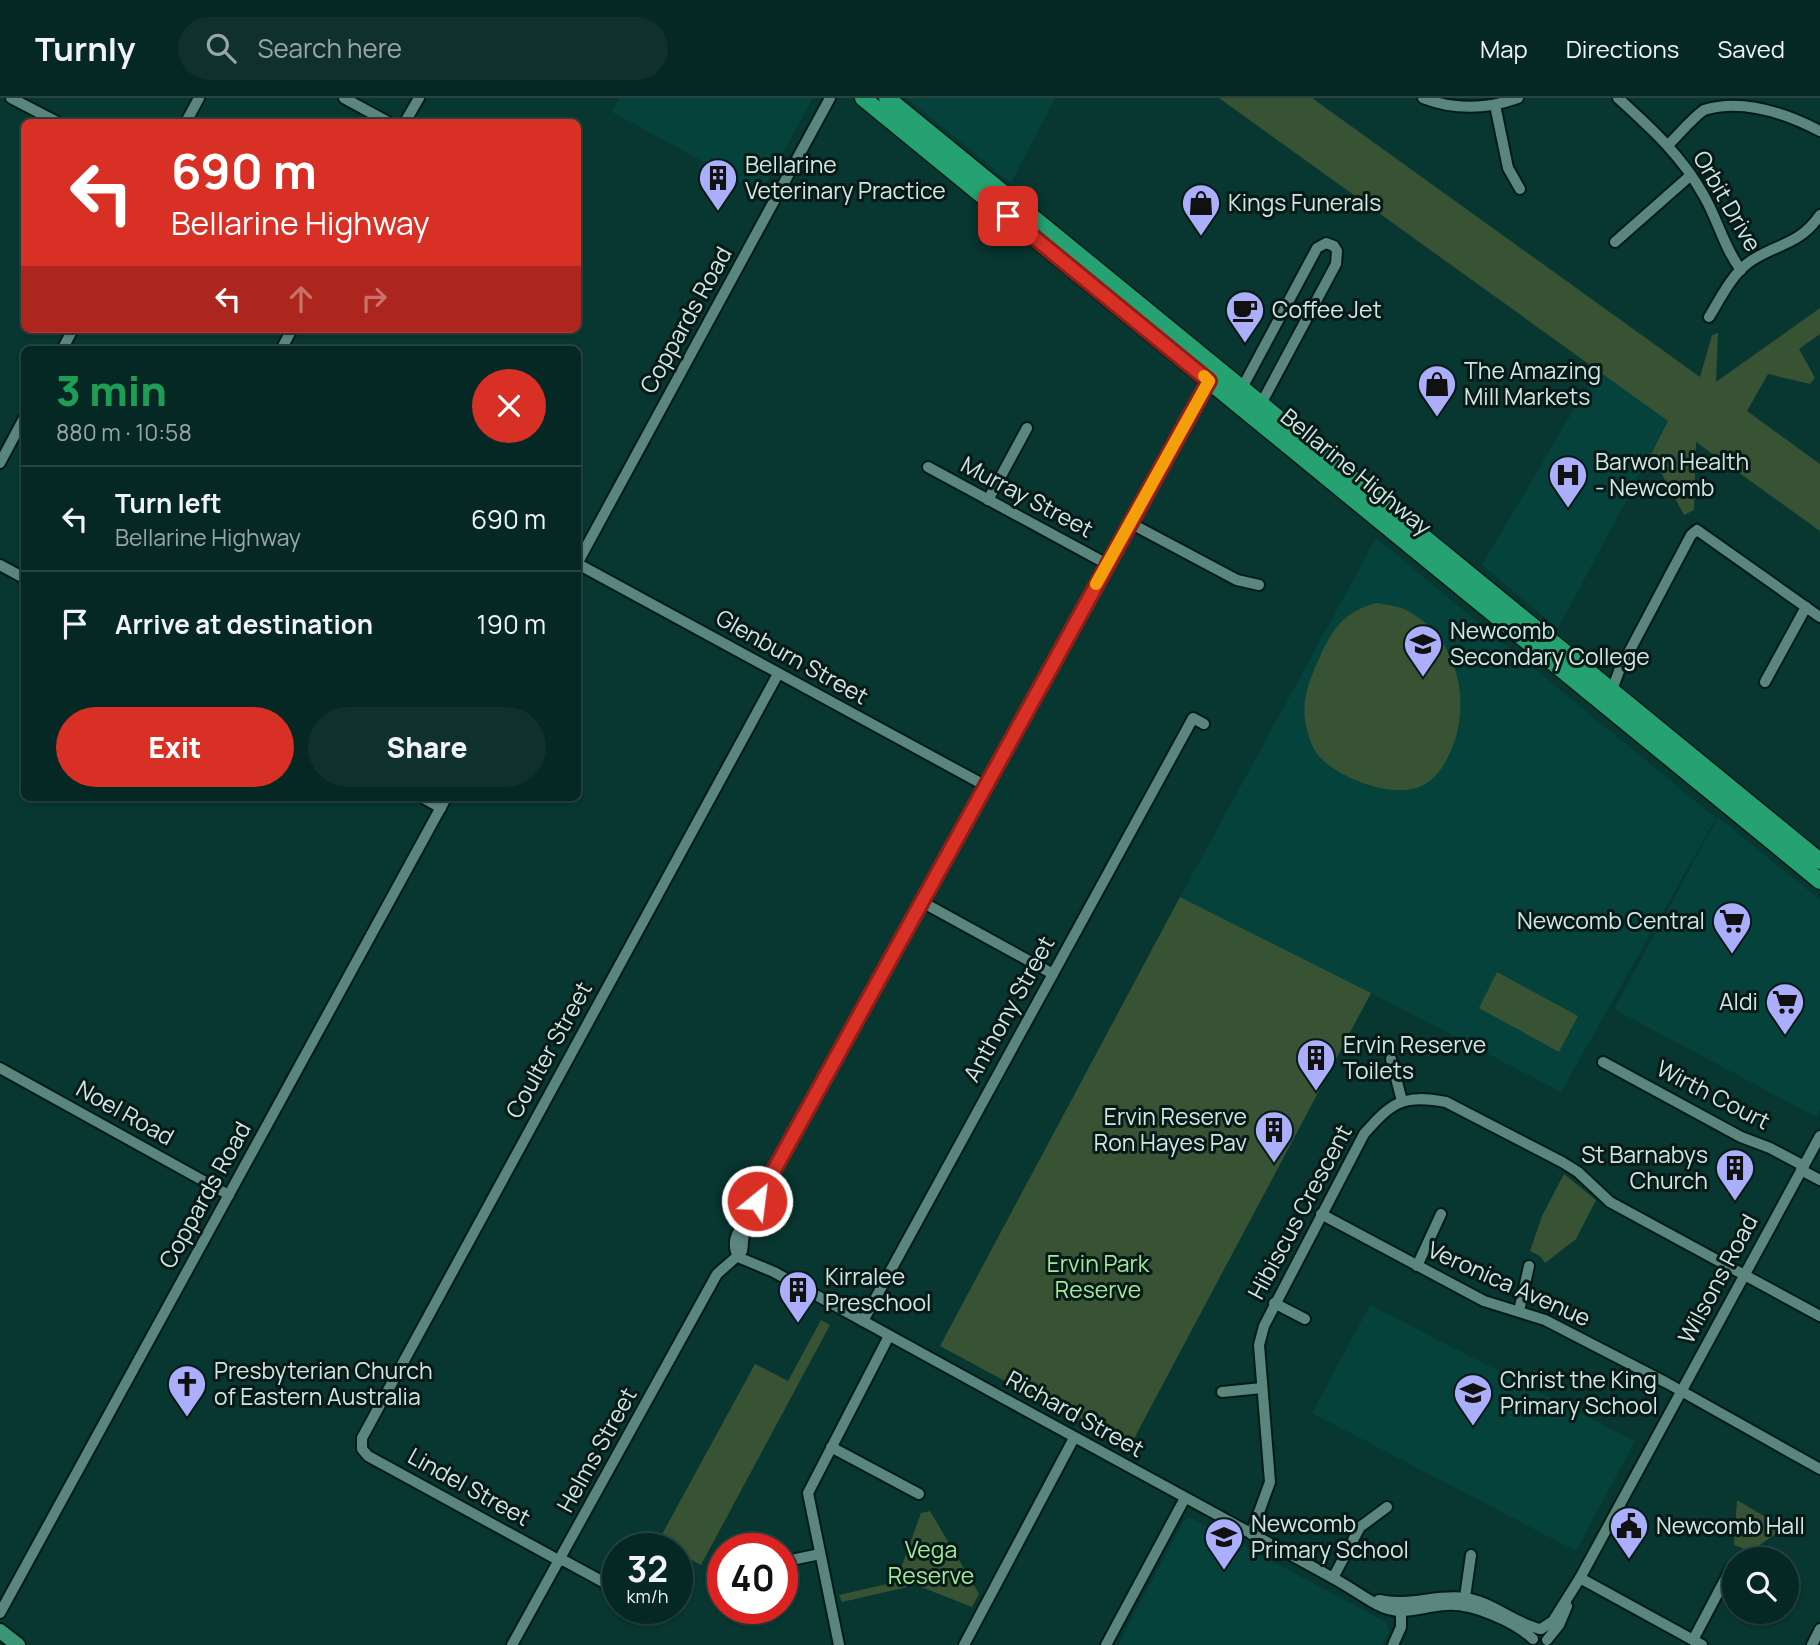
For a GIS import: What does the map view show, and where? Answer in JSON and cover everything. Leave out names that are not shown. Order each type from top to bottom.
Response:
[{"type":"highway","name":"Bellarine Highway","points":[[863,98],[1213,374],[1242,388],[1820,861]]},
{"type":"highway","name":"Bellarine Highway","points":[[887,98],[1820,881]]},
{"type":"main road","points":[[0,1631],[18,1645]]},
{"type":"street","points":[[11,98],[51,119]]},
{"type":"street","points":[[188,119],[199,98]]},
{"type":"street","points":[[344,98],[382,119]]},
{"type":"street","points":[[407,119],[419,98]]},
{"type":"street","name":"Coppards Road","points":[[581,557],[830,98]]},
{"type":"street","points":[[1423,98],[1458,107],[1496,105],[1518,98]]},
{"type":"street","name":"Orbit Drive","points":[[1618,98],[1668,145],[1691,175],[1705,198],[1733,260],[1741,270],[1750,262],[1795,241],[1820,215]]},
{"type":"street","name":"Orbit Drive","points":[[1668,145],[1705,109],[1731,99],[1759,102],[1820,131]]},
{"type":"street","points":[[1496,105],[1508,168],[1520,189]]},
{"type":"street","points":[[1615,242],[1691,175]]},
{"type":"street","points":[[1242,388],[1317,248],[1326,243],[1334,246],[1337,251],[1336,264],[1261,404]]},
{"type":"street","points":[[1709,317],[1741,270]]},
{"type":"street","points":[[738,1252],[745,1224],[1213,374]]},
{"type":"street","points":[[0,463],[21,424]]},
{"type":"street","points":[[988,500],[1027,428]]},
{"type":"street","name":"Murray Street","points":[[928,467],[1107,564]]},
{"type":"street","points":[[1130,523],[1237,580],[1259,585]]},
{"type":"street","points":[[1612,690],[1619,671],[1691,535],[1697,530],[1820,617]]},
{"type":"street","points":[[0,565],[21,576]]},
{"type":"street","name":"Glenburn Street","points":[[581,565],[986,786]]},
{"type":"street","points":[[1765,682],[1806,607]]},
{"type":"street","name":"Coulter Street","points":[[362,1447],[364,1433],[778,674]]},
{"type":"street","name":"Anthony Street","points":[[863,1321],[1195,718]]},
{"type":"street","name":"Coppards Road","points":[[0,1613],[442,801]]},
{"type":"street","points":[[922,902],[1053,974]]},
{"type":"street","points":[[1391,1059],[1402,1101],[1427,1099],[1446,1102],[1562,1161],[1578,1172],[1609,1202],[1820,1316]]},
{"type":"street","name":"Wirth Court","points":[[1603,1062],[1741,1137],[1770,1148],[1820,1180]]},
{"type":"street","name":"Noel Road","points":[[0,1068],[229,1195]]},
{"type":"street","name":"Hibiscus Crescent","points":[[1251,1534],[1270,1482],[1259,1345],[1264,1326],[1364,1134],[1382,1114],[1402,1101]]},
{"type":"street","name":"Wilsons Road","points":[[1540,1639],[1580,1578],[1820,1136]]},
{"type":"street","name":"Veronica Avenue","points":[[1321,1214],[1484,1301],[1545,1320],[1820,1469]]},
{"type":"street","points":[[1416,1266],[1441,1214]]},
{"type":"street","name":"Richard Street","points":[[738,1252],[1380,1606],[1401,1608]]},
{"type":"street","name":"Helms Street","points":[[512,1645],[717,1274],[738,1252]]},
{"type":"street","points":[[1519,1311],[1529,1266]]},
{"type":"street","points":[[1274,1303],[1305,1319]]},
{"type":"street","points":[[839,1645],[808,1493],[890,1336]]},
{"type":"street","points":[[1222,1392],[1262,1388]]},
{"type":"street","points":[[964,1645],[1074,1438]]},
{"type":"street","name":"Lindel Street","points":[[362,1447],[371,1458],[602,1582]]},
{"type":"street","points":[[831,1447],[919,1494]]},
{"type":"street","points":[[1107,1645],[1185,1498]]},
{"type":"street","points":[[1333,1578],[1360,1527],[1387,1507]]},
{"type":"street","points":[[798,1559],[820,1554]]},
{"type":"street","points":[[1464,1602],[1471,1555]]},
{"type":"street","points":[[1580,1578],[1698,1642],[1722,1588]]},
{"type":"street","points":[[1393,1645],[1401,1627],[1401,1608],[1450,1597],[1540,1639]]},
{"type":"street","points":[[1812,1645],[1820,1629]]},
{"type":"shaded area","points":[[619,98],[813,98],[761,193],[612,112]]},
{"type":"shaded area","points":[[907,98],[1055,98],[1011,183]]},
{"type":"shaded area","name":"Barwon Health - Newcomb","points":[[1597,370],[1668,421],[1558,629],[1482,565]]},
{"type":"shaded area","name":"Newcomb Secondary College","points":[[1376,538],[1716,818],[1561,1092],[1180,897]]},
{"type":"shaded area","name":"Newcomb Central","points":[[1718,817],[1820,900],[1820,1109],[1816,1117],[1614,1009]]},
{"type":"shaded area","name":"Christ the King Primary School","points":[[1370,1305],[1635,1441],[1576,1551],[1312,1413]]},
{"type":"shaded area","name":"Newcomb Primary School","points":[[1189,1517],[1386,1622],[1389,1632],[1382,1645],[1118,1645],[1184,1520]]},
{"type":"green space","points":[[1219,98],[1312,98],[1700,377],[1712,335],[1718,333],[1716,382],[1820,308],[1820,334],[1799,349],[1815,378],[1810,384],[1768,374],[1747,411],[1820,464],[1820,531],[1696,442],[1694,510],[1684,515],[1651,454],[1668,421]]},
{"type":"green space","points":[[1377,603],[1404,609],[1424,622],[1437,635],[1447,650],[1459,685],[1459,722],[1449,755],[1430,781],[1416,788],[1391,790],[1377,787],[1337,771],[1318,755],[1305,720],[1308,689],[1334,630],[1348,616]]},
{"type":"green space","name":"Ervin Park Reserve","points":[[1180,897],[1371,993],[1129,1448],[940,1346]]},
{"type":"green space","points":[[1497,972],[1578,1016],[1559,1052],[1479,1008]]},
{"type":"green space","points":[[1564,1174],[1596,1200],[1576,1239],[1545,1263],[1540,1256],[1530,1251],[1542,1216]]},
{"type":"green space","points":[[821,1320],[830,1325],[718,1533],[707,1533],[707,1554],[701,1565],[693,1561],[693,1533],[663,1533],[755,1364],[788,1381]]},
{"type":"green space","points":[[1737,1500],[1784,1528],[1757,1547],[1734,1545]]},
{"type":"green space","name":"Vega Reserve","points":[[930,1511],[979,1594],[972,1607],[916,1585],[842,1602],[839,1595],[896,1582],[921,1513]]},
{"type":"slow traffic","points":[[1096,584],[1209,381],[1204,376]]},
{"type":"place","name":"Bellarine Veterinary Practice","points":[[718,212]]},
{"type":"place","name":"Kings Funerals","points":[[1201,237]]},
{"type":"place","name":"Coffee Jet","points":[[1245,344]]},
{"type":"place","name":"The Amazing Mill Markets","points":[[1437,418]]},
{"type":"place","name":"Barwon Health - Newcomb","points":[[1568,509]]},
{"type":"place","name":"Newcomb Secondary College","points":[[1423,678]]},
{"type":"place","name":"Newcomb Central","points":[[1732,955]]},
{"type":"place","name":"Aldi","points":[[1785,1036]]},
{"type":"place","name":"Ervin Reserve Toilets","points":[[1316,1092]]},
{"type":"place","name":"Ervin Reserve Ron Hayes Pav","points":[[1274,1164]]},
{"type":"place","name":"St Barnabys Church","points":[[1735,1202]]},
{"type":"place","name":"Kirralee Preschool","points":[[798,1324]]},
{"type":"place","name":"Presbyterian Church of Eastern Australia","points":[[187,1418]]},
{"type":"place","name":"Christ the King Primary School","points":[[1473,1427]]},
{"type":"place","name":"Newcomb Hall","points":[[1629,1560]]},
{"type":"place","name":"Newcomb Primary School","points":[[1224,1571]]},
{"type":"route","points":[[757,1201],[1209,381],[1008,216]]}]
